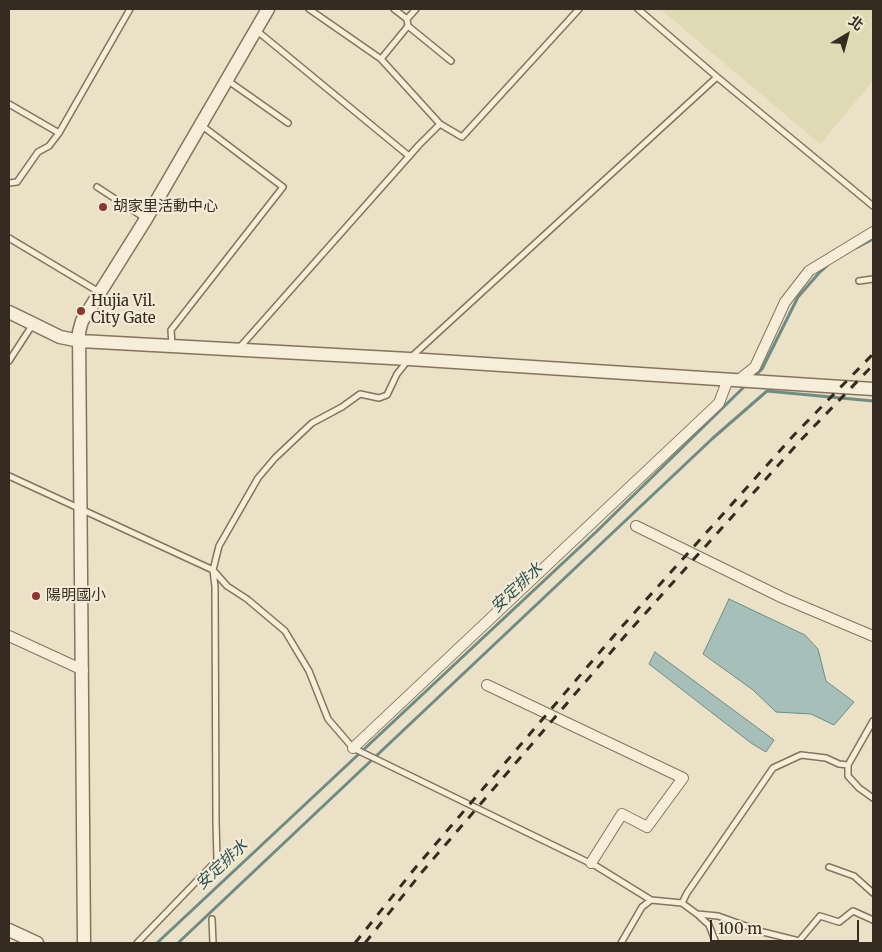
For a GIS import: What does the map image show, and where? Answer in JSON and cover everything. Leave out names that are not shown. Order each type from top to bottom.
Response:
[{"type":"street","points":[[84,943],[79,332],[82,321],[146,219],[268,9]]},
{"type":"street","points":[[356,749],[755,367],[785,302],[809,271],[873,232]]},
{"type":"street","points":[[9,312],[60,337],[80,341],[409,358],[873,389]]},
{"type":"street","points":[[636,526],[783,598],[873,636]]},
{"type":"street","points":[[9,636],[83,670]]},
{"type":"street","points":[[487,685],[683,778],[647,827],[622,814],[591,864]]},
{"type":"street","points":[[9,930],[37,943]]},
{"type":"lane","points":[[9,183],[17,182],[38,152],[49,146],[59,133],[130,9]]},
{"type":"lane","points":[[309,9],[381,59],[440,124],[462,137],[579,9]]},
{"type":"lane","points":[[394,9],[408,19]]},
{"type":"lane","points":[[381,59],[408,26],[408,19],[416,9]]},
{"type":"lane","points":[[638,9],[716,77],[873,206]]},
{"type":"lane","points":[[408,26],[451,61]]},
{"type":"lane","points":[[256,30],[409,156]]},
{"type":"lane","points":[[137,943],[185,891],[217,860],[216,588],[213,570],[219,546],[258,478],[275,458],[312,423],[342,407],[360,394],[379,398],[387,395],[397,374],[409,358],[716,77]]},
{"type":"lane","points":[[227,80],[288,123]]},
{"type":"lane","points":[[9,104],[59,133]]},
{"type":"lane","points":[[172,346],[171,330],[283,187],[201,124]]},
{"type":"lane","points":[[238,350],[409,156],[440,124]]},
{"type":"lane","points":[[96,187],[146,219]]},
{"type":"lane","points":[[9,238],[99,292]]},
{"type":"lane","points":[[859,281],[873,279]]},
{"type":"lane","points":[[9,361],[33,324]]},
{"type":"lane","points":[[9,476],[213,570],[227,586],[248,599],[285,632],[309,671],[328,718],[356,749],[591,864],[651,900],[682,902],[709,925],[716,943]]},
{"type":"lane","points":[[873,721],[848,765],[848,776],[859,788],[873,798]]},
{"type":"lane","points":[[682,902],[773,768],[801,755],[826,758],[839,764],[848,765]]},
{"type":"lane","points":[[829,867],[854,876],[873,893]]},
{"type":"lane","points":[[621,943],[642,907],[651,900]]},
{"type":"lane","points":[[697,914],[718,916],[763,932],[799,941],[820,916],[839,922],[853,911],[873,920]]},
{"type":"lane","points":[[212,919],[213,943]]},
{"type":"shaded area","points":[[660,9],[873,9],[873,81],[820,144]]},
{"type":"water","points":[[729,599],[805,635],[818,649],[826,681],[854,702],[834,725],[811,714],[776,712],[753,690],[703,654]]},
{"type":"water","points":[[655,652],[774,740],[766,752],[751,743],[649,664]]},
{"type":"waterway","name":"安定排水","points":[[856,248],[873,239]]},
{"type":"waterway","name":"安定排水","points":[[753,378],[762,369],[798,297],[829,264]]},
{"type":"waterway","name":"安定排水","points":[[157,943],[596,532],[747,384]]},
{"type":"waterway","points":[[178,943],[713,438],[767,391],[873,401]]},
{"type":"railway","points":[[355,943],[416,867],[618,631],[794,435],[873,354]]},
{"type":"railway","points":[[365,943],[422,872],[624,637],[800,441],[873,365]]},
{"type":"place","name":"胡家里活動中心","points":[[103,207]]},
{"type":"place","name":"Hujia Vil. City Gate","points":[[81,311]]},
{"type":"place","name":"陽明國小","points":[[36,596]]}]
